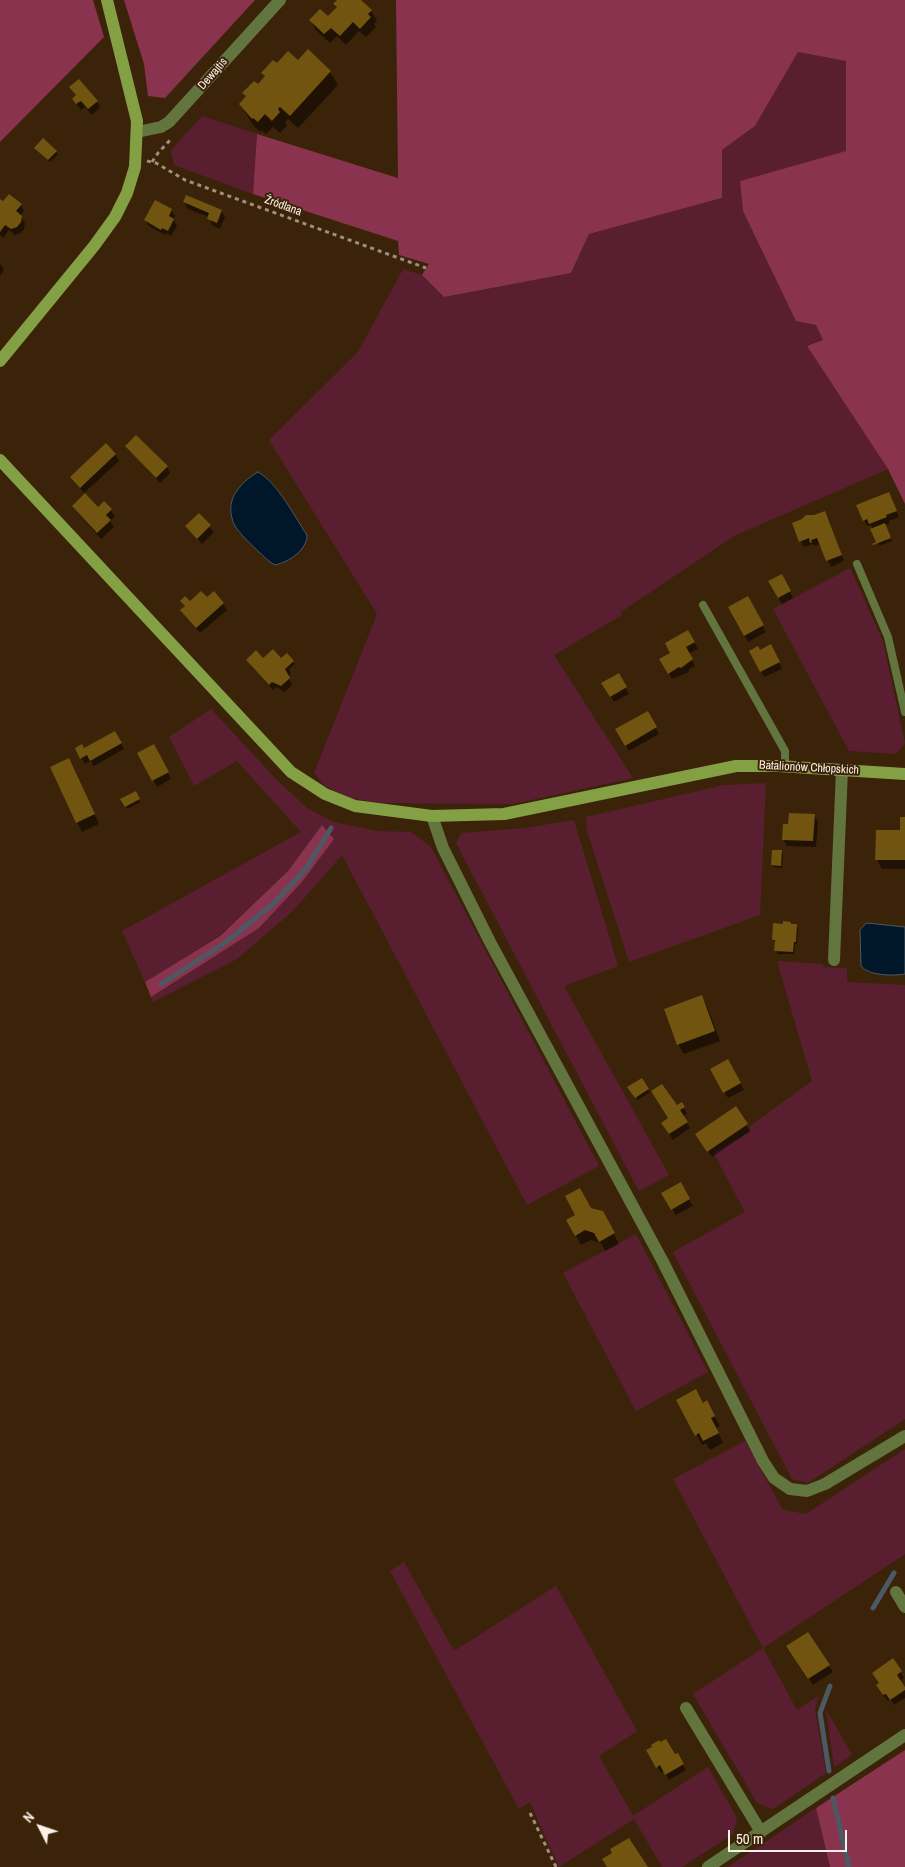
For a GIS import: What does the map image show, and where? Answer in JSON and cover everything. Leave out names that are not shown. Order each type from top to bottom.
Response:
[{"type":"street","points":[[0,361],[94,246],[115,217],[127,193],[136,160],[137,121],[107,0]]},
{"type":"street","name":"Dewajtis","points":[[137,132],[161,127],[169,122],[280,0]]},
{"type":"street","name":"Batalionów Chłopskich","points":[[0,460],[292,772],[325,794],[355,806],[432,816],[504,814],[714,770],[756,765],[905,774]]},
{"type":"street","points":[[834,960],[842,770]]},
{"type":"street","points":[[432,816],[443,848],[490,942],[662,1260],[763,1461],[774,1478],[790,1489],[807,1491],[825,1484],[905,1436]]},
{"type":"street","points":[[896,1592],[905,1607]]},
{"type":"street","points":[[686,1708],[761,1832]]},
{"type":"street","points":[[708,1867],[905,1735]]},
{"type":"lane","points":[[857,564],[888,637],[905,712]]},
{"type":"lane","points":[[703,604],[785,751],[785,766]]},
{"type":"path","points":[[152,162],[158,152],[176,134]]},
{"type":"path","name":"Źródlana","points":[[136,160],[152,162],[185,180],[426,268]]},
{"type":"path","points":[[530,1813],[556,1867]]},
{"type":"shaded area","points":[[0,0],[93,0],[104,37],[0,142]]},
{"type":"shaded area","points":[[124,0],[255,0],[165,98],[148,96],[144,64]]},
{"type":"shaded area","points":[[396,0],[905,0],[905,504],[888,469],[807,346],[823,340],[816,325],[796,321],[743,211],[740,181],[846,151],[846,61],[798,52],[755,126],[722,150],[722,198],[589,234],[571,273],[444,297],[422,275],[429,264],[399,255],[398,241],[253,194],[257,134],[398,178]]},
{"type":"shaded area","points":[[798,52],[847,61],[847,151],[740,181],[743,211],[824,340],[807,346],[888,469],[734,536],[621,612],[622,615],[554,655],[633,778],[513,804],[381,803],[349,798],[325,786],[314,773],[377,614],[269,440],[358,352],[403,269],[422,275],[444,297],[571,273],[589,234],[722,198],[722,150],[755,126]]},
{"type":"shaded area","points":[[202,116],[257,134],[253,194],[174,165],[171,150]]},
{"type":"shaded area","points":[[850,568],[883,641],[905,743],[896,754],[849,751],[773,609]]},
{"type":"shaded area","points":[[211,709],[277,780],[307,808],[334,822],[377,831],[411,832],[431,847],[599,1166],[527,1205],[342,855],[293,911],[237,959],[153,1002],[151,997],[259,928],[302,882],[334,839],[322,825],[288,871],[219,936],[145,982],[122,931],[301,832],[237,761],[194,786],[169,737]]},
{"type":"shaded area","points":[[766,783],[760,915],[629,962],[587,831],[586,817],[724,785]]},
{"type":"shaded area","points":[[574,820],[618,966],[564,986],[669,1175],[639,1191],[456,843],[461,833],[525,828]]},
{"type":"shaded area","points":[[322,825],[334,839],[302,882],[259,928],[151,997],[145,982],[220,936],[288,871]]},
{"type":"shaded area","points":[[777,961],[823,964],[823,967],[847,968],[847,982],[905,985],[905,1419],[808,1483],[792,1479],[673,1252],[745,1212],[713,1152],[750,1132],[750,1126],[812,1081]]},
{"type":"shaded area","points":[[636,1234],[708,1372],[636,1411],[563,1273]]},
{"type":"shaded area","points":[[745,1441],[783,1510],[806,1514],[905,1449],[905,1554],[763,1648],[673,1479]]},
{"type":"shaded area","points":[[404,1562],[454,1651],[556,1586],[637,1731],[599,1756],[633,1816],[708,1767],[737,1818],[733,1834],[682,1867],[662,1867],[634,1819],[559,1867],[530,1802],[519,1809],[390,1571]]},
{"type":"shaded area","points":[[763,1648],[797,1710],[818,1696],[815,1710],[826,1773],[773,1809],[757,1803],[693,1694]]},
{"type":"shaded area","points":[[826,1709],[852,1755],[834,1767]]},
{"type":"shaded area","points":[[905,1750],[905,1867],[830,1867],[816,1808]]},
{"type":"shaded area","points":[[816,1808],[830,1867],[727,1867],[731,1865]]},
{"type":"water","points":[[258,472],[279,492],[307,535],[301,550],[286,561],[275,565],[241,534],[235,526],[232,517],[231,509],[235,494],[244,482]]},
{"type":"water","points":[[867,923],[905,927],[905,974],[888,975],[875,973],[861,966],[860,930]]},
{"type":"building","points":[[337,0],[361,0],[372,10],[368,14],[371,17],[360,29],[353,22],[340,36],[331,28],[324,34],[309,20],[320,9],[328,16],[337,7],[333,4]]},
{"type":"building","points":[[308,49],[331,71],[290,116],[280,107],[278,109],[280,112],[272,121],[265,114],[258,122],[252,119],[239,104],[246,96],[242,93],[254,81],[258,84],[265,76],[261,73],[273,60],[277,63],[288,51],[298,60]]},
{"type":"building","points":[[79,79],[98,101],[88,109],[81,101],[76,104],[72,99],[76,95],[69,87]]},
{"type":"building","points":[[43,138],[57,151],[48,160],[34,148]]},
{"type":"building","points":[[9,194],[22,204],[16,211],[22,216],[21,222],[17,227],[11,229],[5,225],[0,232],[0,199],[3,201]]},
{"type":"building","points":[[186,195],[222,210],[217,223],[207,219],[209,213],[183,202]]},
{"type":"building","points":[[155,200],[172,209],[169,216],[174,219],[168,231],[162,228],[161,230],[144,220]]},
{"type":"building","points":[[136,435],[168,466],[156,478],[125,446]]},
{"type":"building","points":[[106,443],[116,454],[80,488],[70,477]]},
{"type":"building","points":[[889,492],[897,511],[869,524],[867,519],[863,521],[856,505]]},
{"type":"building","points":[[85,493],[98,507],[104,501],[112,509],[106,515],[111,520],[97,533],[72,506]]},
{"type":"building","points":[[825,511],[842,555],[826,561],[817,538],[811,540],[812,542],[810,543],[809,538],[799,542],[792,523],[806,515],[814,515]]},
{"type":"building","points":[[199,513],[211,525],[197,539],[185,526]]},
{"type":"building","points":[[885,523],[891,538],[873,545],[876,542],[870,529]]},
{"type":"building","points":[[782,574],[791,591],[778,598],[768,581]]},
{"type":"building","points":[[201,591],[207,597],[214,591],[224,603],[196,628],[180,610],[185,606],[180,601],[185,596],[190,601]]},
{"type":"building","points":[[748,596],[764,625],[744,636],[728,607]]},
{"type":"building","points":[[688,630],[695,642],[686,647],[693,659],[681,668],[679,667],[668,674],[659,659],[670,653],[665,643]]},
{"type":"building","points":[[771,644],[780,662],[760,672],[749,651],[758,646],[760,650]]},
{"type":"building","points":[[273,649],[281,658],[287,653],[294,661],[285,669],[290,678],[281,686],[272,682],[269,685],[246,660],[256,650],[263,658]]},
{"type":"building","points":[[619,673],[627,687],[610,697],[601,683]]},
{"type":"building","points":[[648,711],[657,727],[625,746],[615,729]]},
{"type":"building","points":[[115,731],[122,743],[90,761],[87,755],[80,759],[75,748],[82,744],[84,748]]},
{"type":"building","points":[[154,744],[169,772],[152,781],[137,753]]},
{"type":"building","points":[[69,758],[95,814],[76,823],[50,767]]},
{"type":"building","points":[[136,791],[140,799],[125,807],[120,799]]},
{"type":"building","points":[[789,813],[815,814],[813,841],[782,840],[783,824],[788,824]]},
{"type":"building","points":[[900,817],[905,817],[905,860],[875,860],[876,830],[900,830]]},
{"type":"building","points":[[772,850],[782,850],[781,866],[771,865]]},
{"type":"building","points":[[783,921],[797,924],[796,942],[794,942],[793,952],[774,951],[775,940],[772,940],[773,923],[783,924]]},
{"type":"building","points":[[702,995],[715,1031],[677,1045],[664,1009]]},
{"type":"building","points":[[728,1059],[741,1083],[723,1093],[710,1069]]},
{"type":"building","points":[[642,1078],[649,1089],[635,1098],[627,1087]]},
{"type":"building","points":[[662,1084],[677,1105],[682,1102],[685,1107],[680,1110],[688,1122],[669,1134],[661,1123],[668,1118],[651,1091]]},
{"type":"building","points":[[736,1106],[748,1124],[707,1152],[695,1134]]},
{"type":"building","points":[[681,1182],[690,1199],[671,1210],[661,1193]]},
{"type":"building","points":[[580,1188],[591,1208],[603,1211],[615,1233],[599,1242],[594,1233],[585,1230],[575,1236],[566,1220],[575,1215],[565,1196]]},
{"type":"building","points":[[696,1389],[703,1403],[707,1400],[715,1416],[711,1418],[719,1433],[703,1441],[699,1433],[695,1436],[676,1400]]},
{"type":"building","points":[[808,1632],[830,1665],[808,1679],[786,1646]]},
{"type":"building","points":[[893,1658],[902,1671],[897,1675],[905,1690],[890,1700],[886,1694],[883,1695],[876,1685],[879,1683],[872,1673]]},
{"type":"building","points":[[666,1739],[675,1754],[678,1753],[684,1764],[665,1775],[660,1765],[656,1768],[646,1750],[659,1740],[660,1742]]},
{"type":"building","points":[[629,1838],[648,1867],[607,1867],[602,1859],[612,1853],[610,1849]]},
{"type":"waterway","points":[[161,984],[225,943],[274,903],[306,869],[331,828]]},
{"type":"waterway","points":[[873,1608],[894,1573]]},
{"type":"waterway","points":[[829,1771],[820,1713],[830,1686]]},
{"type":"waterway","points":[[833,1798],[849,1867]]}]
